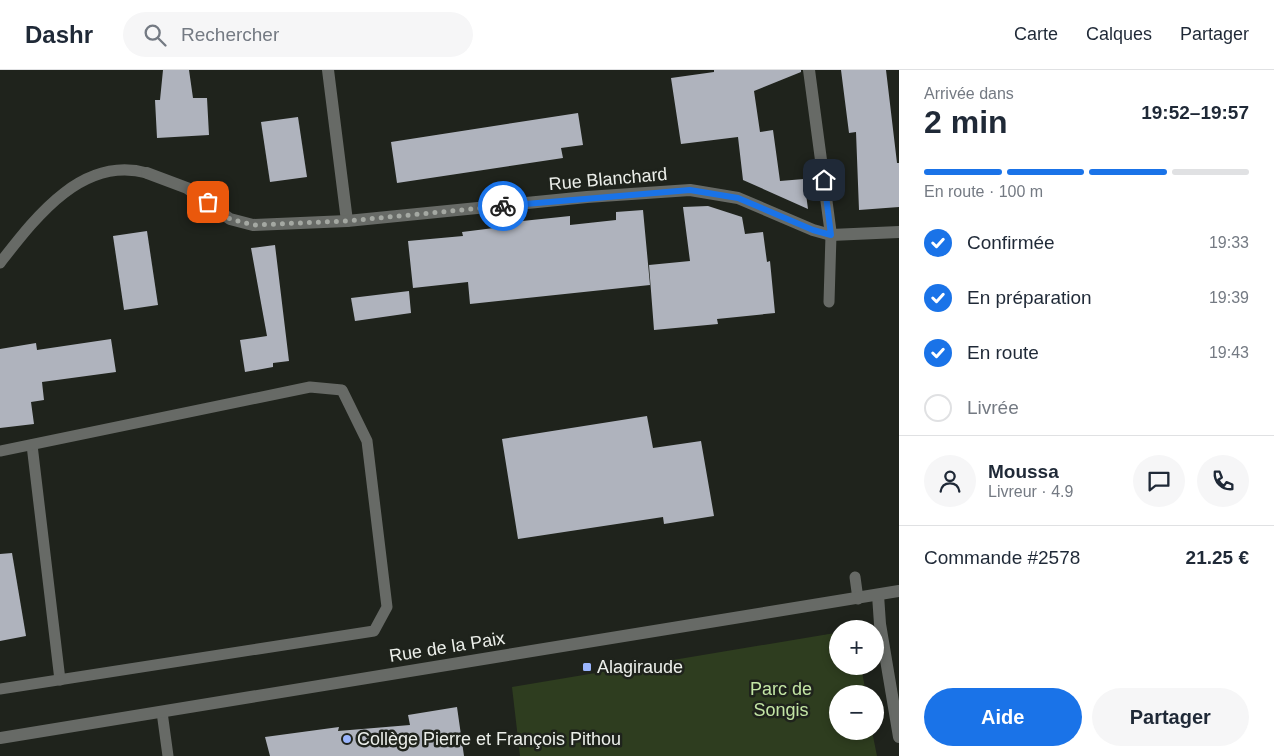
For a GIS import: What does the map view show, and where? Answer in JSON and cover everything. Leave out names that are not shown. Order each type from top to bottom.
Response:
[{"type":"street","points":[[328,70],[347,221]]},
{"type":"street","points":[[809,70],[831,235]]},
{"type":"street","name":"Rue Blanchard","points":[[147,173],[188,188],[230,219],[253,225],[347,221],[587,197],[690,190],[738,198],[813,230],[831,235],[899,232]]},
{"type":"street","name":"Rue de la Paix","points":[[0,738],[899,591]]},
{"type":"street","points":[[878,595],[880,624],[899,736]]},
{"type":"lane","points":[[0,263],[31,223],[62,193],[97,174],[132,169],[147,173]]},
{"type":"lane","points":[[829,302],[831,235]]},
{"type":"lane","points":[[0,451],[310,387],[342,390],[367,441],[387,607],[374,631],[0,689]]},
{"type":"lane","points":[[32,444],[60,680]]},
{"type":"lane","points":[[855,576],[858,599]]},
{"type":"lane","points":[[162,712],[168,756]]},
{"type":"green space","name":"Parc de Songis","points":[[829,634],[829,675],[863,675],[864,685],[829,685],[829,740],[874,740],[877,756],[520,756],[512,687]]},
{"type":"building","points":[[163,70],[189,70],[193,98],[207,98],[209,135],[157,138],[155,100],[160,100]]},
{"type":"building","points":[[714,70],[801,70],[801,72],[754,91],[760,132],[773,130],[780,181],[804,179],[808,209],[743,180],[738,137],[681,144],[671,78],[714,72]]},
{"type":"building","points":[[841,70],[886,70],[897,163],[899,163],[899,207],[859,210],[856,132],[849,133]]},
{"type":"building","points":[[578,113],[583,145],[561,148],[563,158],[397,183],[391,142]]},
{"type":"building","points":[[298,117],[307,177],[270,182],[261,122]]},
{"type":"building","points":[[708,206],[742,217],[745,234],[763,232],[767,262],[770,261],[775,313],[717,319],[718,324],[654,330],[649,265],[690,261],[683,207]]},
{"type":"building","points":[[643,210],[650,285],[470,304],[468,282],[413,288],[408,241],[463,236],[462,232],[502,227],[502,223],[570,216],[570,225],[616,220],[616,212]]},
{"type":"building","points":[[147,231],[158,305],[124,310],[113,236]]},
{"type":"building","points":[[275,245],[289,361],[273,363],[273,367],[245,372],[240,340],[267,336],[251,248]]},
{"type":"building","points":[[409,291],[411,313],[355,321],[351,298]]},
{"type":"building","points":[[111,339],[116,372],[42,382],[44,400],[31,402],[34,424],[0,428],[0,349],[36,343],[37,350]]},
{"type":"building","points":[[647,416],[653,448],[701,441],[714,516],[664,524],[663,517],[518,539],[502,439]]},
{"type":"building","points":[[12,553],[26,636],[0,641],[0,554]]},
{"type":"building","points":[[457,707],[464,756],[270,756],[265,737],[339,727],[338,731],[410,725],[408,715]]},
{"type":"way so far","points":[[208,202],[230,219],[253,225],[347,221],[503,206]]},
{"type":"place","name":"Alagiraude","points":[[587,667]]},
{"type":"place","name":"Collège Pierre et François Pithou","points":[[347,739]]},
{"type":"route","points":[[503,206],[587,197],[690,190],[738,198],[813,230],[831,235],[824,180]]}]
